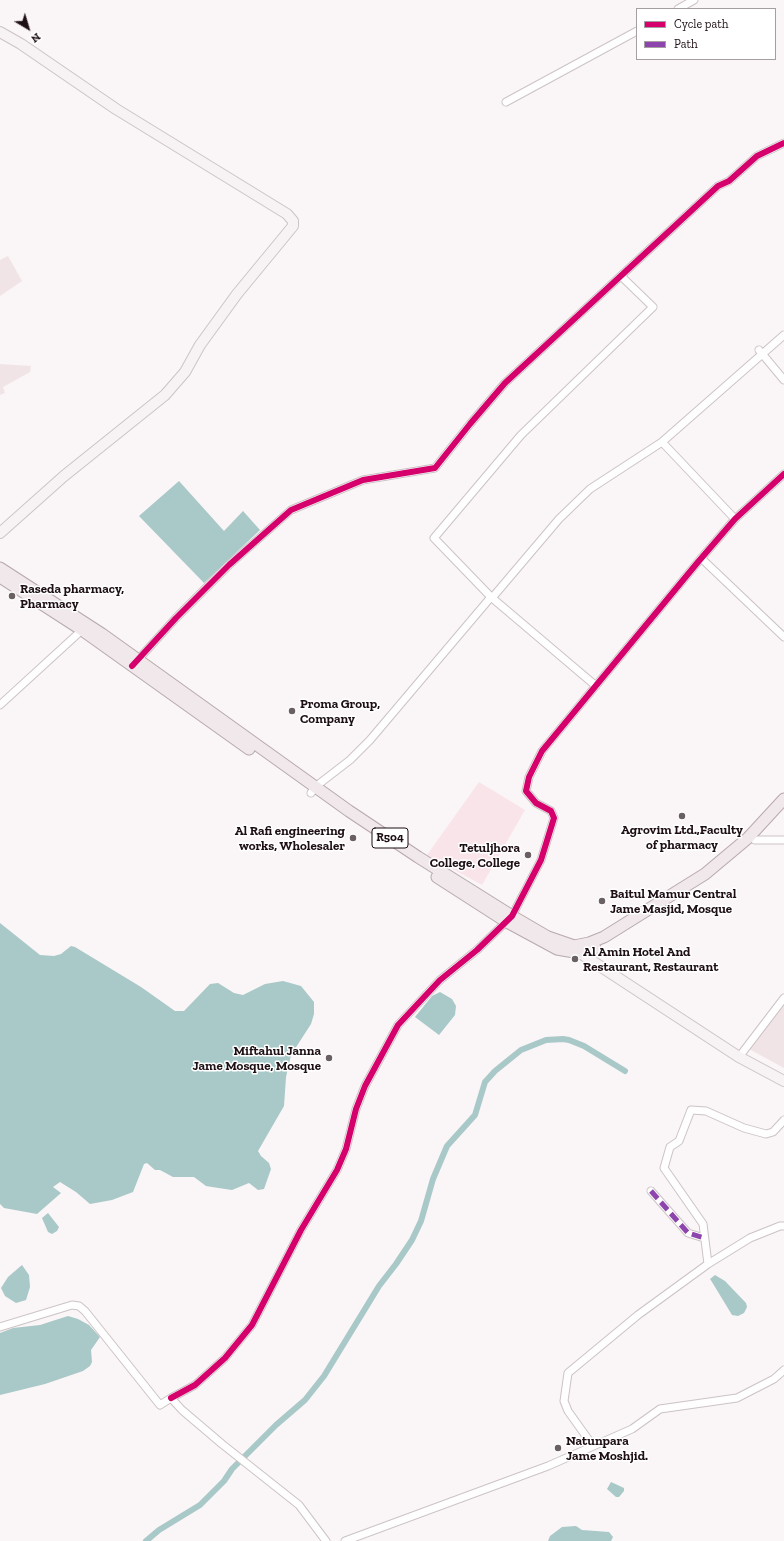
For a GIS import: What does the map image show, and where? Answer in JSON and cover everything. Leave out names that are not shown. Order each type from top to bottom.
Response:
[{"type":"main road","name":"R504","points":[[0,568],[95,630],[134,664]]},
{"type":"main road","name":"R504","points":[[0,577],[134,664],[313,790],[557,949],[577,950],[604,937],[705,874],[748,838],[784,799]]},
{"type":"main road","points":[[577,950],[610,941],[677,900],[723,868],[755,840],[784,809]]},
{"type":"street","points":[[680,8],[694,0]]},
{"type":"street","points":[[0,32],[21,44],[116,109],[288,214],[293,221],[293,226],[237,294],[200,345],[185,372],[165,395],[64,476],[0,533]]},
{"type":"street","points":[[506,102],[636,32]]},
{"type":"street","points":[[134,664],[224,571],[290,510],[363,480],[435,468],[505,383],[718,186],[734,177],[757,156],[784,142]]},
{"type":"street","points":[[596,686],[492,598],[434,538],[521,435],[653,307],[621,276]]},
{"type":"street","points":[[313,790],[338,770],[365,745],[559,519],[590,489],[662,442],[761,352],[784,335]]},
{"type":"street","points":[[761,352],[784,380]]},
{"type":"street","points":[[662,442],[736,519]]},
{"type":"street","points":[[0,1327],[72,1305],[79,1306],[86,1311],[160,1404],[195,1385],[225,1358],[252,1326],[300,1230],[337,1170],[346,1149],[356,1109],[365,1086],[398,1025],[440,980],[477,950],[510,919],[541,860],[554,818],[551,811],[536,803],[526,791],[529,777],[542,751],[596,686],[641,628],[701,558],[736,519],[784,474]]},
{"type":"street","points":[[701,558],[784,637]]},
{"type":"street","points":[[0,705],[82,630]]},
{"type":"street","points":[[755,840],[784,840]]},
{"type":"street","points":[[577,950],[739,1057],[784,1081]]},
{"type":"street","points":[[739,1057],[784,998]]},
{"type":"street","points":[[708,1264],[702,1224],[696,1211],[682,1196],[664,1168],[670,1148],[679,1141],[691,1110],[706,1111],[744,1128],[766,1134],[773,1132],[784,1120]]},
{"type":"street","points":[[651,1191],[688,1233],[704,1238]]},
{"type":"street","points":[[593,1446],[568,1411],[564,1401],[568,1373],[638,1315],[708,1264],[750,1238],[780,1226],[784,1226]]},
{"type":"street","points":[[345,1541],[548,1466],[632,1429],[660,1409],[737,1398],[774,1379],[784,1370]]},
{"type":"street","points":[[171,1398],[182,1410],[222,1444],[298,1505],[326,1541]]},
{"type":"shaded area","points":[[8,256],[22,281],[0,296],[0,260]]},
{"type":"shaded area","points":[[0,364],[31,366],[30,372],[3,387],[5,393],[0,395]]},
{"type":"shaded area","points":[[479,782],[525,810],[482,885],[427,855]]},
{"type":"shaded area","points":[[784,1003],[784,1068],[749,1049]]},
{"type":"water","points":[[179,481],[224,531],[243,511],[260,530],[204,583],[139,516]]},
{"type":"water","points":[[0,923],[40,955],[54,956],[61,954],[71,946],[75,947],[141,987],[175,1011],[184,1011],[210,984],[218,983],[234,993],[243,995],[265,984],[283,981],[301,986],[314,1002],[314,1014],[311,1024],[291,1055],[286,1077],[284,1106],[258,1151],[269,1163],[271,1169],[264,1189],[258,1190],[249,1183],[232,1190],[206,1186],[194,1177],[173,1177],[160,1170],[155,1170],[147,1163],[144,1164],[133,1192],[112,1200],[90,1204],[76,1192],[60,1182],[53,1187],[61,1193],[37,1214],[4,1208],[0,1204]]},
{"type":"water","points":[[440,992],[452,999],[456,1006],[455,1015],[439,1035],[415,1017],[432,996]]},
{"type":"water","points":[[48,1213],[59,1227],[57,1231],[52,1234],[48,1232],[42,1218]]},
{"type":"water","points":[[22,1265],[29,1275],[30,1287],[26,1300],[16,1303],[5,1296],[1,1288],[8,1277]]},
{"type":"water","points":[[715,1275],[725,1281],[746,1303],[747,1307],[744,1313],[738,1316],[732,1315],[710,1279]]},
{"type":"water","points":[[68,1316],[89,1325],[100,1337],[91,1350],[92,1362],[90,1366],[83,1371],[45,1384],[0,1395],[0,1333],[13,1328],[40,1325]]},
{"type":"water","points":[[611,1482],[624,1488],[624,1491],[619,1497],[616,1497],[607,1489]]},
{"type":"water","points":[[576,1526],[582,1530],[609,1532],[613,1537],[611,1541],[548,1541],[550,1536],[562,1527]]},
{"type":"waterway","points":[[146,1541],[159,1530],[200,1505],[224,1481],[232,1469],[276,1425],[305,1400],[324,1376],[379,1286],[412,1240],[421,1221],[433,1179],[447,1146],[475,1115],[485,1082],[495,1071],[521,1050],[546,1040],[563,1039],[584,1046],[625,1071]]},
{"type":"marked path","points":[[651,1191],[688,1233],[704,1238]]},
{"type":"cycle path","points":[[132,666],[176,618],[229,565],[291,510],[363,480],[435,468],[505,383],[718,186],[729,181],[757,156],[784,143]]},
{"type":"cycle path","points":[[171,1398],[195,1385],[225,1358],[252,1325],[301,1230],[337,1170],[346,1149],[356,1109],[365,1086],[398,1025],[440,980],[477,950],[512,916],[541,860],[554,818],[551,811],[536,803],[526,791],[529,777],[542,751],[735,519],[784,474]]},
{"type":"place","name":"Raseda pharmacy, Pharmacy","points":[[12,596]]},
{"type":"place","name":"Proma Group, Company","points":[[292,711]]},
{"type":"place","name":"Agrovim Ltd.,Faculty of pharmacy","points":[[682,816]]},
{"type":"place","name":"Al Rafi engineering works, Wholesaler","points":[[353,838]]},
{"type":"place","name":"Tetuljhora College, College","points":[[528,855]]},
{"type":"place","name":"Baitul Mamur Central Jame Masjid, Mosque","points":[[602,901]]},
{"type":"place","name":"Al Amin Hotel And Restaurant, Restaurant","points":[[575,959]]},
{"type":"place","name":"Miftahul Janna Jame Mosque, Mosque","points":[[329,1058]]},
{"type":"place","name":"Natunpara Jame Moshjid.","points":[[558,1448]]}]
